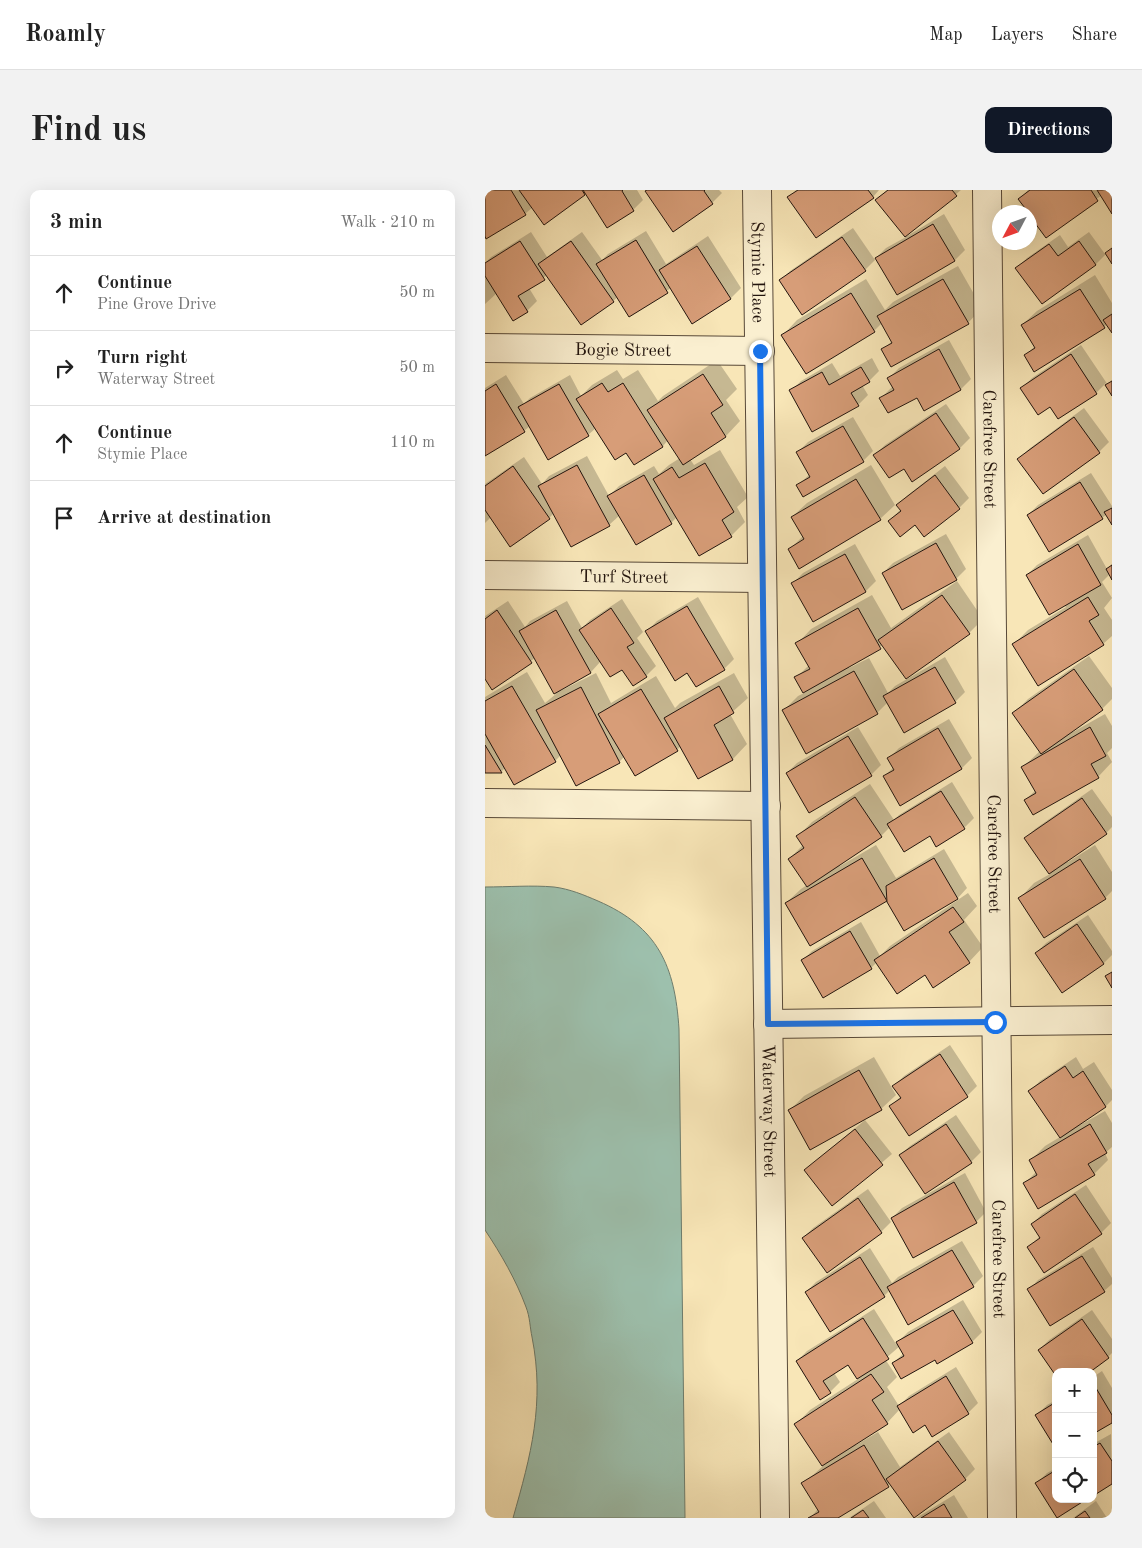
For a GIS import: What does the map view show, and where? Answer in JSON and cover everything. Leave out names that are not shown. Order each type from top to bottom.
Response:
[{"type":"street","name":"Stymie Place","points":[[757,190],[766,806]]},
{"type":"street","name":"Carefree Street","points":[[987,190],[1002,1518]]},
{"type":"street","name":"Bogie Street","points":[[485,348],[760,351]]},
{"type":"street","name":"Turf Street","points":[[485,575],[762,578]]},
{"type":"street","points":[[485,803],[766,806]]},
{"type":"street","name":"Waterway Street","points":[[766,806],[775,1518]]},
{"type":"street","points":[[768,1024],[1112,1020]]},
{"type":"shaded area","points":[[485,887],[554,887],[582,894],[619,911],[649,936],[659,951],[673,986],[679,1029],[685,1518],[513,1518],[534,1429],[537,1384],[536,1361],[529,1319],[522,1297],[513,1277],[485,1230]]},
{"type":"building","points":[[485,190],[511,190],[526,215],[486,239],[485,236]]},
{"type":"building","points":[[519,190],[582,190],[585,195],[544,225]]},
{"type":"building","points":[[583,190],[623,190],[634,211],[607,228]]},
{"type":"building","points":[[705,190],[713,204],[673,232],[645,191]]},
{"type":"building","points":[[798,190],[868,190],[874,198],[816,238],[787,197]]},
{"type":"building","points":[[888,190],[952,190],[957,196],[905,237],[875,200]]},
{"type":"building","points":[[1030,190],[1091,190],[1098,201],[1046,238],[1037,226],[1037,205],[1023,205],[1018,199]]},
{"type":"building","points":[[1097,190],[1112,190],[1112,214]]},
{"type":"building","points":[[933,224],[955,261],[897,295],[875,258]]},
{"type":"building","points":[[842,237],[866,271],[802,315],[779,280]]},
{"type":"building","points":[[636,240],[668,293],[629,317],[596,264]]},
{"type":"building","points":[[520,241],[545,280],[518,296],[528,312],[513,321],[485,276],[485,263]]},
{"type":"building","points":[[571,241],[614,302],[581,325],[538,264]]},
{"type":"building","points":[[1079,241],[1096,265],[1042,304],[1015,268],[1049,244],[1058,256]]},
{"type":"building","points":[[697,246],[731,299],[692,324],[659,270]]},
{"type":"building","points":[[1112,248],[1112,264],[1105,253]]},
{"type":"building","points":[[943,279],[969,324],[891,367],[881,349],[892,343],[877,316]]},
{"type":"building","points":[[1080,289],[1105,328],[1034,372],[1024,355],[1035,348],[1021,325]]},
{"type":"building","points":[[851,293],[875,332],[806,374],[781,335]]},
{"type":"building","points":[[1112,314],[1112,333],[1103,320]]},
{"type":"building","points":[[939,349],[961,390],[924,411],[917,398],[888,413],[879,398],[894,390],[887,378]]},
{"type":"building","points":[[1071,354],[1097,394],[1058,419],[1050,407],[1038,415],[1020,388]]},
{"type":"building","points":[[861,367],[870,382],[851,393],[859,406],[812,432],[789,390],[822,372],[829,385]]},
{"type":"building","points":[[703,374],[723,405],[711,413],[726,437],[683,465],[647,410]]},
{"type":"building","points":[[1112,381],[1112,396],[1105,385]]},
{"type":"building","points":[[602,383],[608,392],[623,383],[663,447],[634,465],[626,453],[615,460],[576,399]]},
{"type":"building","points":[[496,384],[525,432],[485,456],[485,391]]},
{"type":"building","points":[[559,384],[589,436],[548,460],[518,407]]},
{"type":"building","points":[[936,413],[960,449],[912,482],[904,469],[889,478],[873,455]]},
{"type":"building","points":[[1074,417],[1100,453],[1043,494],[1017,459]]},
{"type":"building","points":[[843,426],[864,462],[803,497],[796,485],[810,477],[796,452]]},
{"type":"building","points":[[705,463],[734,512],[722,520],[732,537],[699,556],[653,479],[672,467],[679,478]]},
{"type":"building","points":[[577,465],[610,526],[571,547],[538,486]]},
{"type":"building","points":[[513,466],[550,519],[510,547],[485,510],[485,486]]},
{"type":"building","points":[[644,475],[672,524],[636,545],[607,496]]},
{"type":"building","points":[[935,475],[960,509],[924,537],[915,525],[900,537],[888,521],[901,511],[896,505]]},
{"type":"building","points":[[856,479],[881,520],[799,569],[788,549],[804,539],[791,517]]},
{"type":"building","points":[[1080,482],[1103,519],[1049,552],[1027,515]]},
{"type":"building","points":[[1112,508],[1112,525],[1104,512]]},
{"type":"building","points":[[936,543],[957,580],[902,610],[882,573]]},
{"type":"building","points":[[1078,544],[1101,585],[1049,615],[1026,575]]},
{"type":"building","points":[[845,554],[866,592],[813,622],[791,583]]},
{"type":"building","points":[[1112,565],[1112,580],[1106,569]]},
{"type":"building","points":[[942,595],[970,634],[906,679],[878,640]]},
{"type":"building","points":[[1088,597],[1099,615],[1089,621],[1104,645],[1038,686],[1012,644]]},
{"type":"building","points":[[687,606],[725,670],[696,687],[687,673],[675,681],[645,631]]},
{"type":"building","points":[[611,608],[634,643],[627,647],[647,677],[633,686],[622,670],[610,677],[579,630]]},
{"type":"building","points":[[858,608],[881,649],[803,693],[794,677],[810,669],[795,643]]},
{"type":"building","points":[[497,610],[532,663],[492,690],[485,679],[485,619]]},
{"type":"building","points":[[556,610],[591,673],[554,694],[519,631]]},
{"type":"building","points":[[935,667],[956,703],[904,733],[883,696]]},
{"type":"building","points":[[1074,669],[1103,710],[1041,754],[1012,713]]},
{"type":"building","points":[[854,671],[878,714],[806,754],[782,710]]},
{"type":"building","points":[[512,686],[556,762],[514,785],[485,734],[485,701]]},
{"type":"building","points":[[719,686],[734,713],[714,725],[733,760],[698,779],[664,718]]},
{"type":"building","points":[[581,687],[620,763],[576,786],[536,710]]},
{"type":"building","points":[[641,689],[678,751],[635,776],[598,714]]},
{"type":"building","points":[[1090,727],[1106,756],[1091,764],[1099,778],[1033,815],[1024,800],[1036,793],[1021,767]]},
{"type":"building","points":[[938,728],[962,769],[900,806],[883,776],[894,770],[887,758]]},
{"type":"building","points":[[848,736],[872,776],[809,813],[786,773]]},
{"type":"building","points":[[485,745],[502,773],[485,773]]},
{"type":"building","points":[[941,791],[965,829],[936,847],[930,836],[904,852],[887,824]]},
{"type":"building","points":[[855,797],[882,837],[807,887],[788,859],[804,848],[796,836]]},
{"type":"building","points":[[1082,798],[1107,834],[1049,874],[1024,838]]},
{"type":"building","points":[[862,858],[887,901],[810,946],[785,903]]},
{"type":"building","points":[[934,858],[958,899],[904,931],[887,902],[886,886]]},
{"type":"building","points":[[1080,859],[1106,899],[1044,938],[1018,898]]},
{"type":"building","points":[[953,907],[964,922],[949,932],[970,963],[933,988],[925,975],[897,994],[874,960]]},
{"type":"building","points":[[1077,924],[1104,964],[1062,993],[1035,953]]},
{"type":"building","points":[[850,931],[872,969],[823,998],[801,960]]},
{"type":"building","points":[[1112,972],[1112,988],[1105,976]]},
{"type":"building","points":[[940,1054],[968,1097],[909,1136],[889,1106],[901,1098],[892,1086]]},
{"type":"building","points":[[1065,1066],[1073,1078],[1083,1071],[1106,1107],[1060,1138],[1028,1091]]},
{"type":"building","points":[[859,1070],[882,1110],[810,1150],[788,1110]]},
{"type":"building","points":[[946,1124],[972,1163],[925,1194],[899,1155]]},
{"type":"building","points":[[1090,1124],[1107,1153],[1088,1164],[1095,1175],[1038,1209],[1023,1183],[1037,1175],[1029,1160]]},
{"type":"building","points":[[855,1129],[883,1165],[832,1206],[804,1170]]},
{"type":"building","points":[[954,1182],[977,1223],[913,1258],[891,1218]]},
{"type":"building","points":[[1075,1194],[1102,1234],[1044,1273],[1027,1247],[1040,1238],[1031,1224]]},
{"type":"building","points":[[858,1198],[882,1233],[827,1273],[802,1238]]},
{"type":"building","points":[[952,1250],[974,1287],[908,1325],[887,1287]]},
{"type":"building","points":[[1082,1256],[1105,1292],[1050,1326],[1027,1289]]},
{"type":"building","points":[[860,1257],[885,1297],[830,1332],[805,1292]]},
{"type":"building","points":[[953,1310],[973,1343],[937,1364],[935,1360],[901,1379],[892,1363],[904,1356],[896,1342]]},
{"type":"building","points":[[863,1318],[889,1359],[857,1379],[848,1365],[823,1381],[831,1393],[820,1400],[796,1361]]},
{"type":"building","points":[[1082,1319],[1109,1358],[1095,1368],[1052,1368],[1052,1370],[1038,1350]]},
{"type":"building","points":[[871,1374],[884,1392],[872,1400],[888,1424],[822,1466],[794,1424]]},
{"type":"building","points":[[946,1376],[969,1414],[932,1437],[925,1425],[913,1433],[897,1406]]},
{"type":"building","points":[[1097,1390],[1112,1415],[1112,1423],[1097,1432]]},
{"type":"building","points":[[1052,1404],[1052,1443],[1035,1415]]},
{"type":"building","points":[[938,1441],[966,1480],[914,1518],[886,1479]]},
{"type":"building","points":[[1100,1443],[1112,1461],[1112,1484],[1097,1493],[1097,1458],[1097,1445]]},
{"type":"building","points":[[864,1445],[889,1487],[838,1518],[808,1518],[819,1512],[801,1483]]},
{"type":"building","points":[[1052,1472],[1052,1503],[1081,1503],[1057,1518],[1035,1483]]},
{"type":"building","points":[[944,1504],[952,1518],[921,1518]]},
{"type":"building","points":[[863,1510],[869,1518],[851,1518]]},
{"type":"building","points":[[1085,1511],[1090,1518],[1075,1518]]},
{"type":"route","points":[[760,351],[768,1024],[995,1022]]}]
